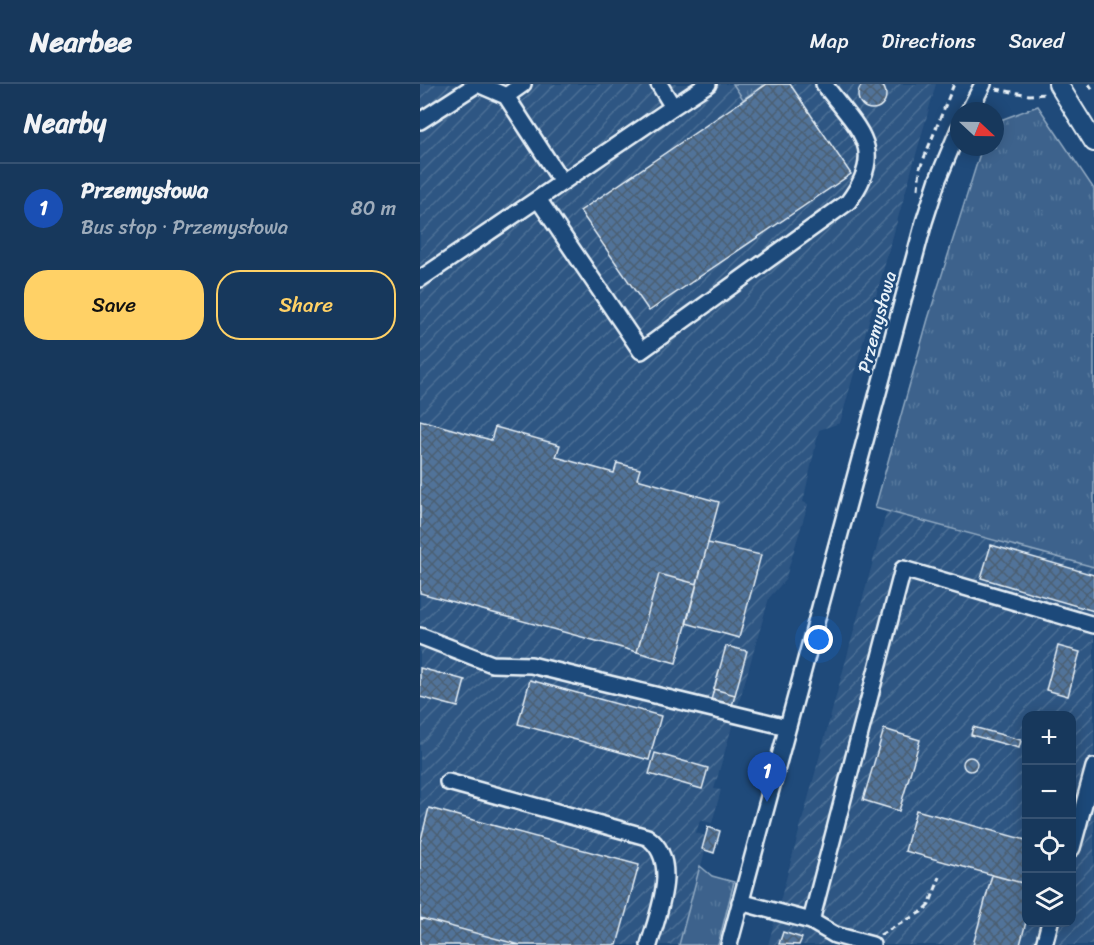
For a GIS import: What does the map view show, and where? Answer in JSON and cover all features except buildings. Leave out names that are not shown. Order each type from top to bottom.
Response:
[{"type":"main road","points":[[1052,89],[1094,142]]},
{"type":"street","points":[[420,120],[478,84],[506,96],[562,182]]},
{"type":"street","points":[[506,96],[523,84]]},
{"type":"street","points":[[659,84],[673,107]]},
{"type":"street","points":[[420,279],[708,84]]},
{"type":"street","points":[[538,199],[641,351],[848,202],[860,186],[869,153],[866,140],[824,84]]},
{"type":"street","points":[[977,102],[990,87]]},
{"type":"street","name":"Przemysłowa","points":[[729,945],[924,222],[950,150]]},
{"type":"street","points":[[811,921],[903,569],[1094,625]]},
{"type":"street","points":[[420,636],[492,664],[531,665],[787,727]]},
{"type":"street","points":[[1076,830],[1094,767]]},
{"type":"street","points":[[448,782],[647,837],[656,843],[664,867],[663,892],[649,945]]},
{"type":"street","points":[[740,902],[811,921],[835,935],[868,944]]},
{"type":"street","points":[[1044,945],[1049,927]]},
{"type":"path","points":[[918,192],[920,168],[954,84]]},
{"type":"path","points":[[1089,84],[1094,92]]},
{"type":"path","points":[[990,87],[1029,95],[1052,89]]},
{"type":"path","points":[[868,944],[923,911],[929,905],[940,877]]},
{"type":"shaded area","points":[[420,84],[936,84],[840,423],[819,430],[803,502],[808,504],[785,580],[769,598],[714,789],[721,790],[712,823],[700,820],[696,833],[709,837],[679,945],[420,945]]},
{"type":"shaded area","points":[[887,510],[1094,567],[1094,945],[768,945]]},
{"type":"green space","points":[[733,84],[765,84],[743,99]]},
{"type":"green space","points":[[1038,106],[1094,189],[1094,567],[875,508],[928,319],[979,156],[1004,156],[1004,119]]},
{"type":"green space","points":[[700,866],[712,876],[734,882],[718,945],[679,945]]},
{"type":"place","name":"Przemysłowa","points":[[767,802]]}]
